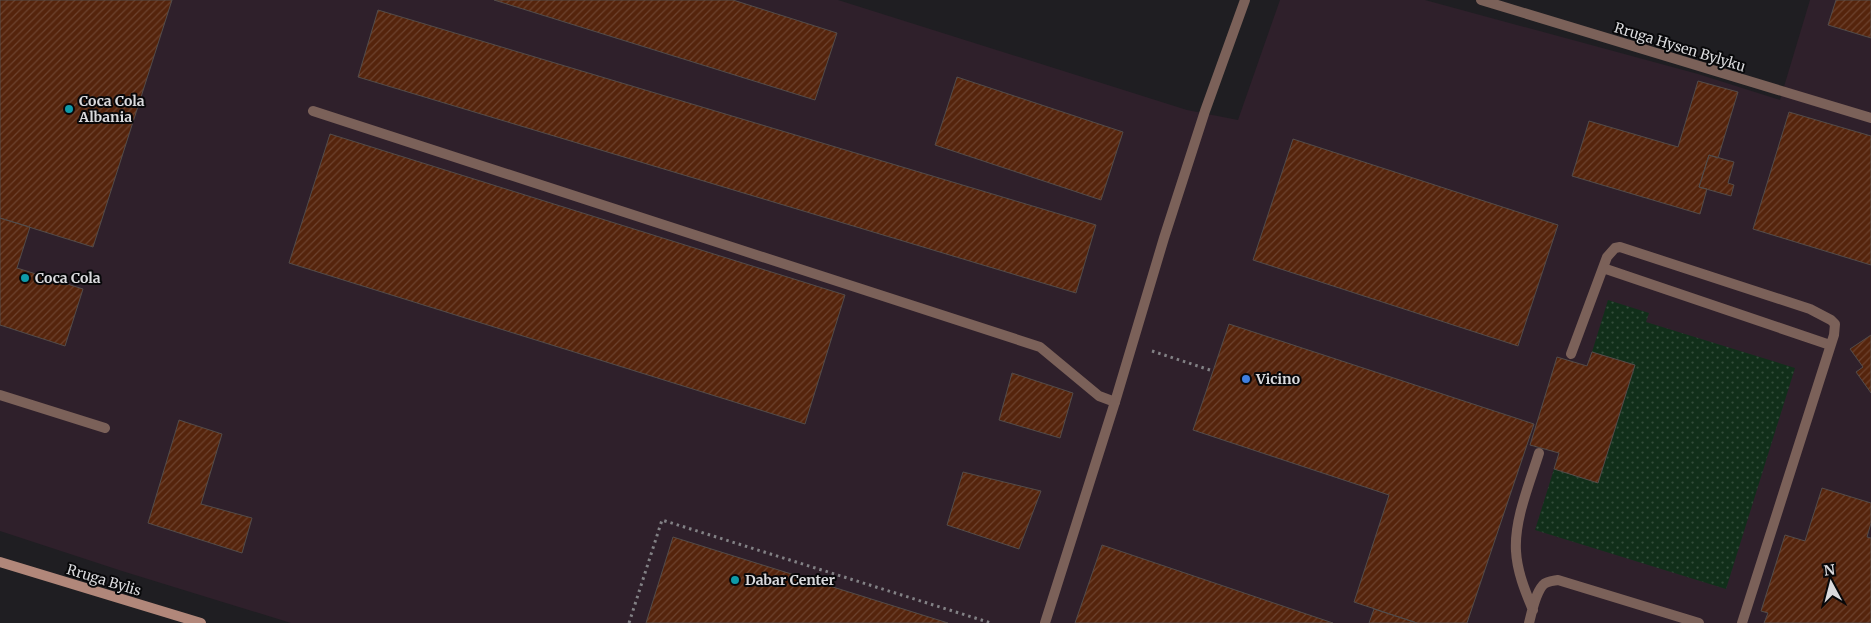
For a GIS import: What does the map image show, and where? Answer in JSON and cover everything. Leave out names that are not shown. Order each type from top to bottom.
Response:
[{"type":"main road","name":"Rruga Bylis","points":[[0,562],[201,623]]},
{"type":"street","points":[[1045,623],[1115,402],[1164,238],[1205,111],[1245,0]]},
{"type":"street","name":"Rruga Hysen Bylyku","points":[[1481,0],[1871,118]]},
{"type":"street","points":[[313,111],[1040,347],[1099,396],[1115,402]]},
{"type":"street","points":[[1571,354],[1610,252],[1620,246],[1810,309],[1835,324],[1742,623]]},
{"type":"street","points":[[1603,268],[1830,345]]},
{"type":"street","points":[[0,395],[105,428]]},
{"type":"street","points":[[1533,610],[1525,592],[1518,563],[1516,533],[1539,453]]},
{"type":"street","points":[[1529,623],[1538,594],[1543,585],[1558,580],[1699,623]]},
{"type":"path","points":[[1132,344],[1213,371]]},
{"type":"path","points":[[629,623],[662,520],[991,623]]},
{"type":"shaded area","points":[[0,0],[838,0],[1187,110],[1238,120],[1280,0],[1425,0],[1698,74],[1780,100],[1810,0],[1871,0],[1871,623],[291,623],[0,531]]},
{"type":"green space","points":[[1608,300],[1649,313],[1646,322],[1795,368],[1726,589],[1535,530],[1554,469],[1598,482],[1635,365],[1592,352]]},
{"type":"building","name":"Coca Cola Albania","points":[[0,0],[172,0],[93,247],[0,218]]},
{"type":"building","points":[[494,0],[733,0],[837,33],[815,100]]},
{"type":"building","points":[[1836,0],[1871,0],[1871,38],[1828,25]]},
{"type":"building","points":[[378,10],[1096,225],[1076,293],[358,77]]},
{"type":"building","points":[[957,77],[1123,132],[1101,200],[935,145]]},
{"type":"building","points":[[1698,81],[1738,92],[1718,158],[1709,155],[1699,187],[1707,189],[1700,214],[1572,176],[1589,121],[1678,147]]},
{"type":"building","points":[[1789,112],[1871,136],[1871,265],[1753,229]]},
{"type":"building","points":[[330,134],[845,295],[805,424],[289,263]]},
{"type":"building","points":[[1293,139],[1558,225],[1518,346],[1253,260]]},
{"type":"building","points":[[1709,155],[1734,162],[1728,183],[1734,185],[1731,196],[1699,187]]},
{"type":"building","name":"Coca Cola","points":[[0,218],[30,227],[17,268],[83,289],[65,346],[0,325]]},
{"type":"building","points":[[1229,324],[1534,424],[1467,623],[1417,623],[1354,602],[1389,495],[1193,430]]},
{"type":"building","points":[[1871,335],[1871,393],[1856,372],[1863,367],[1850,349]]},
{"type":"building","points":[[1592,352],[1635,365],[1598,483],[1554,469],[1559,453],[1530,445],[1557,357],[1587,366]]},
{"type":"building","points":[[1012,373],[1073,393],[1060,438],[999,420]]},
{"type":"building","points":[[179,420],[222,434],[201,504],[252,518],[242,553],[148,523]]},
{"type":"building","points":[[963,472],[1041,491],[1019,549],[947,525]]},
{"type":"building","points":[[1822,488],[1871,503],[1871,523],[1867,537],[1871,538],[1871,623],[1764,623],[1768,613],[1761,611],[1785,535],[1805,541]]},
{"type":"building","name":"Dabar Center","points":[[673,537],[948,623],[646,623]]},
{"type":"building","points":[[1102,545],[1333,623],[1075,623]]},
{"type":"building","points":[[1374,609],[1417,623],[1369,623]]},
{"type":"place","name":"Coca Cola Albania","points":[[69,109]]},
{"type":"place","name":"Coca Cola","points":[[25,278]]},
{"type":"place","name":"Vicino","points":[[1246,379]]},
{"type":"place","name":"Dabar Center","points":[[735,580]]}]
